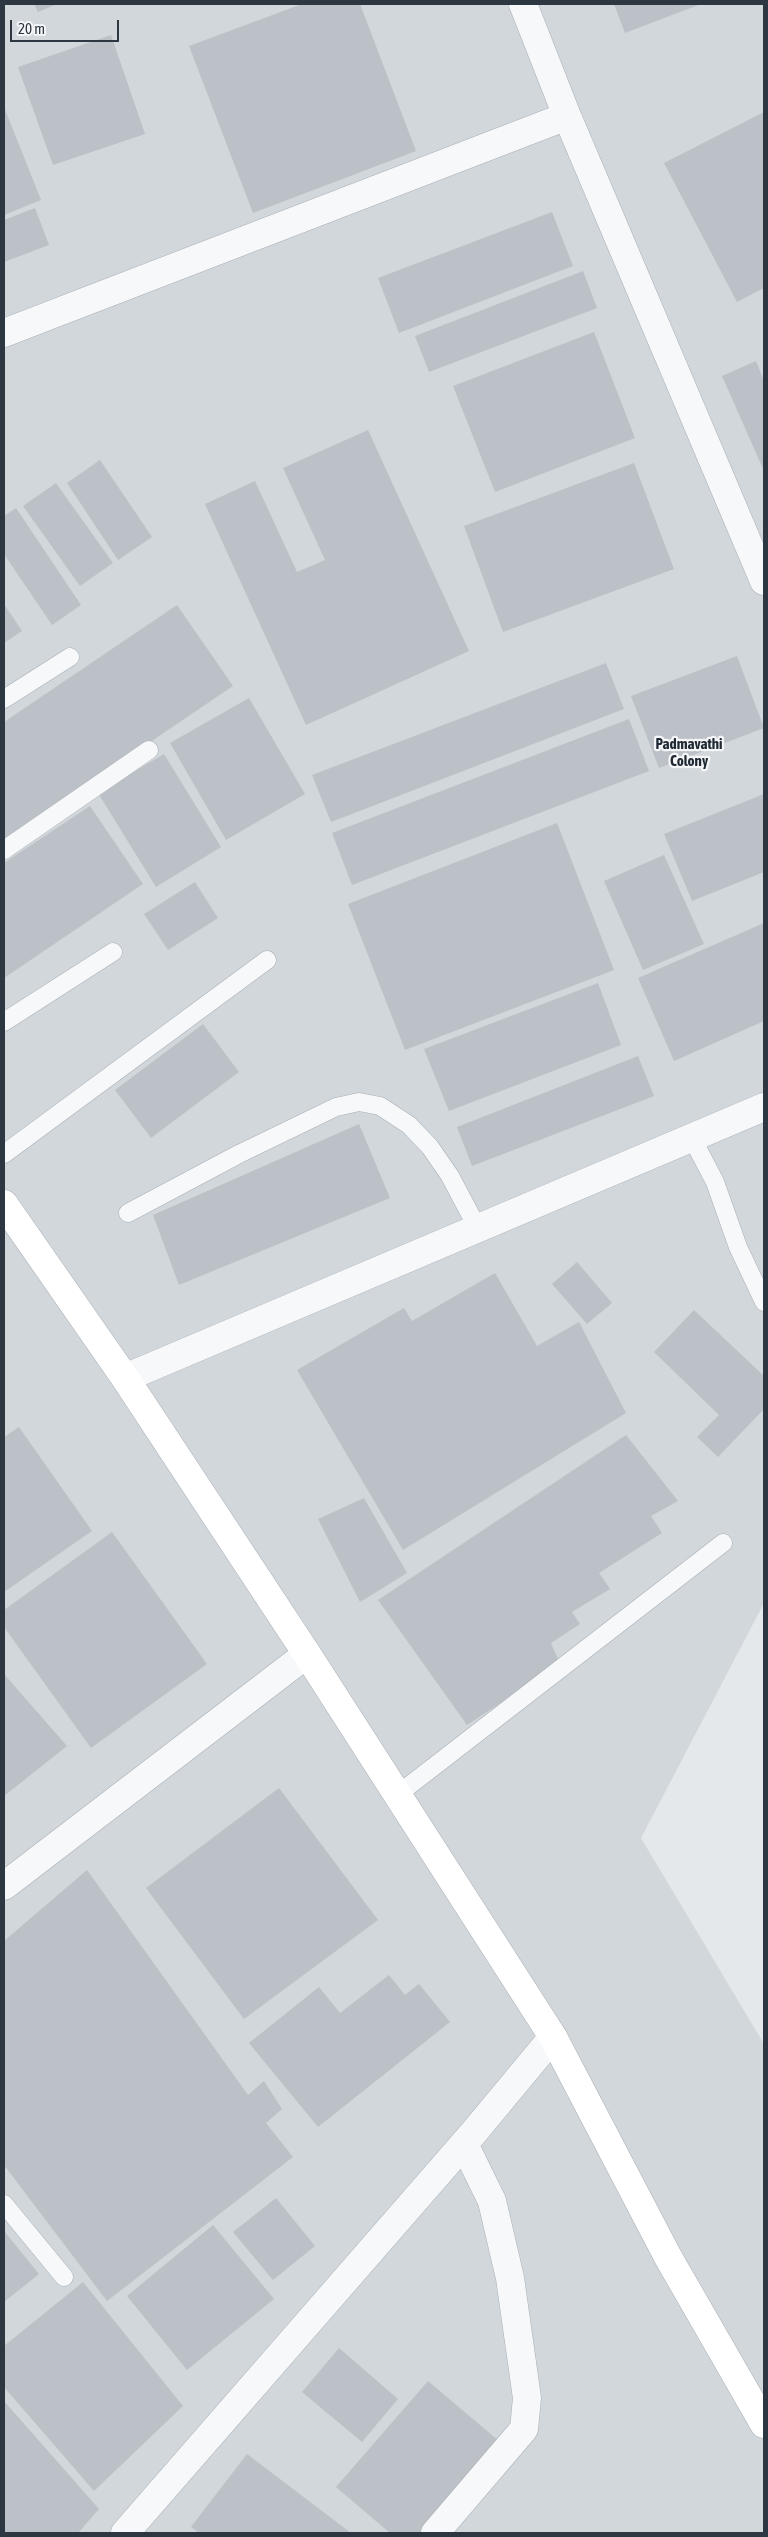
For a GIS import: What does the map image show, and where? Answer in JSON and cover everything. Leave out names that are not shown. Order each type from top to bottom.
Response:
[{"type":"street","points":[[523,4],[567,116],[764,581]]},
{"type":"street","points":[[4,333],[567,116]]},
{"type":"street","points":[[125,1378],[764,1107]]},
{"type":"street","points":[[4,1204],[125,1378],[307,1654],[552,2037],[668,2257],[764,2424]]},
{"type":"street","points":[[4,1886],[307,1654]]},
{"type":"street","points":[[125,2533],[464,2144],[552,2037]]},
{"type":"street","points":[[435,2533],[524,2429],[526,2398],[510,2278],[492,2201],[464,2144]]},
{"type":"lane","points":[[4,699],[70,656]]},
{"type":"lane","points":[[4,850],[149,750]]},
{"type":"lane","points":[[4,1022],[113,952]]},
{"type":"lane","points":[[4,1154],[268,960]]},
{"type":"lane","points":[[128,1213],[239,1154],[327,1111],[359,1102],[380,1106],[409,1125],[425,1142],[450,1176],[478,1229]]},
{"type":"lane","points":[[692,1138],[715,1182],[738,1248],[764,1302]]},
{"type":"lane","points":[[397,1795],[723,1543]]},
{"type":"lane","points":[[4,2204],[64,2277]]},
{"type":"shaded area","points":[[4,4],[764,4],[764,1603],[641,1838],[764,2044],[764,2533],[4,2533]]},
{"type":"building","points":[[34,4],[57,4],[38,12]]},
{"type":"building","points":[[302,4],[360,4],[416,151],[253,213],[189,46]]},
{"type":"building","points":[[614,4],[701,4],[625,33]]},
{"type":"building","points":[[111,35],[145,134],[53,165],[18,67]]},
{"type":"building","points":[[4,107],[41,200],[4,215]]},
{"type":"building","points":[[764,112],[764,288],[737,302],[664,163]]},
{"type":"building","points":[[35,208],[49,245],[4,262],[4,220]]},
{"type":"building","points":[[552,212],[573,266],[399,333],[378,278]]},
{"type":"building","points":[[583,271],[597,308],[429,372],[415,336]]},
{"type":"building","points":[[594,332],[635,438],[495,492],[453,386]]},
{"type":"building","points":[[756,361],[764,381],[764,471],[722,376]]},
{"type":"building","points":[[368,430],[469,651],[306,725],[205,504],[255,481],[297,572],[325,560],[283,468]]},
{"type":"building","points":[[100,460],[152,537],[118,560],[67,483]]},
{"type":"building","points":[[634,463],[674,569],[503,632],[464,526]]},
{"type":"building","points":[[56,483],[113,563],[80,586],[23,506]]},
{"type":"building","points":[[16,508],[81,605],[52,625],[4,554],[4,516]]},
{"type":"building","points":[[4,604],[22,631],[4,643]]},
{"type":"building","points":[[177,605],[233,686],[4,841],[4,722]]},
{"type":"building","points":[[737,656],[764,728],[659,768],[631,696]]},
{"type":"building","points":[[606,663],[624,709],[331,822],[312,775]]},
{"type":"building","points":[[249,698],[305,794],[226,840],[170,743]]},
{"type":"building","points":[[629,719],[649,771],[352,885],[332,833]]},
{"type":"building","points":[[164,754],[221,847],[156,887],[98,793]]},
{"type":"building","points":[[764,794],[764,872],[692,901],[664,834]]},
{"type":"building","points":[[90,806],[143,884],[4,978],[4,863]]},
{"type":"building","points":[[557,823],[614,970],[405,1050],[348,904]]},
{"type":"building","points":[[664,855],[704,944],[643,970],[604,881]]},
{"type":"building","points":[[195,882],[218,918],[168,950],[144,914]]},
{"type":"building","points":[[764,923],[764,1021],[674,1061],[638,978]]},
{"type":"building","points":[[598,983],[621,1045],[449,1111],[424,1049]]},
{"type":"building","points":[[203,1024],[239,1072],[151,1138],[115,1090]]},
{"type":"building","points":[[638,1056],[654,1096],[472,1166],[457,1127]]},
{"type":"building","points":[[359,1124],[390,1198],[179,1285],[153,1215]]},
{"type":"building","points":[[577,1262],[612,1303],[587,1324],[552,1284]]},
{"type":"building","points":[[495,1273],[537,1346],[579,1322],[626,1413],[403,1550],[297,1370],[404,1308],[412,1321]]},
{"type":"building","points":[[694,1310],[764,1376],[764,1409],[718,1457],[697,1437],[719,1415],[654,1352]]},
{"type":"building","points":[[19,1427],[92,1531],[4,1592],[4,1437]]},
{"type":"building","points":[[626,1435],[678,1501],[651,1516],[662,1533],[599,1573],[610,1589],[572,1612],[580,1624],[551,1643],[560,1664],[467,1725],[378,1600]]},
{"type":"building","points":[[364,1498],[407,1573],[360,1602],[318,1519]]},
{"type":"building","points":[[112,1532],[207,1664],[91,1748],[4,1627],[4,1610]]},
{"type":"building","points":[[4,1674],[67,1746],[4,1796]]},
{"type":"building","points":[[279,1788],[378,1920],[244,2019],[146,1888]]},
{"type":"building","points":[[87,1870],[248,2095],[264,2081],[282,2109],[266,2123],[293,2157],[107,2301],[4,2165],[4,1941]]},
{"type":"building","points":[[389,1975],[405,1995],[419,1984],[450,2022],[318,2127],[249,2043],[319,1987],[340,2013]]},
{"type":"building","points":[[276,2198],[315,2246],[273,2280],[233,2232]]},
{"type":"building","points":[[213,2225],[274,2299],[187,2370],[127,2296]]},
{"type":"building","points":[[4,2231],[39,2274],[4,2302]]},
{"type":"building","points":[[83,2282],[183,2406],[94,2491],[4,2387],[4,2346]]},
{"type":"building","points":[[339,2348],[398,2399],[362,2442],[302,2392]]},
{"type":"building","points":[[428,2381],[500,2442],[421,2533],[390,2533],[336,2487]]},
{"type":"building","points":[[4,2401],[99,2509],[78,2533],[4,2533]]},
{"type":"building","points":[[247,2454],[351,2533],[199,2533],[191,2527]]},
{"type":"district","name":"Padmavathi Colony","points":[[689,752]]}]
